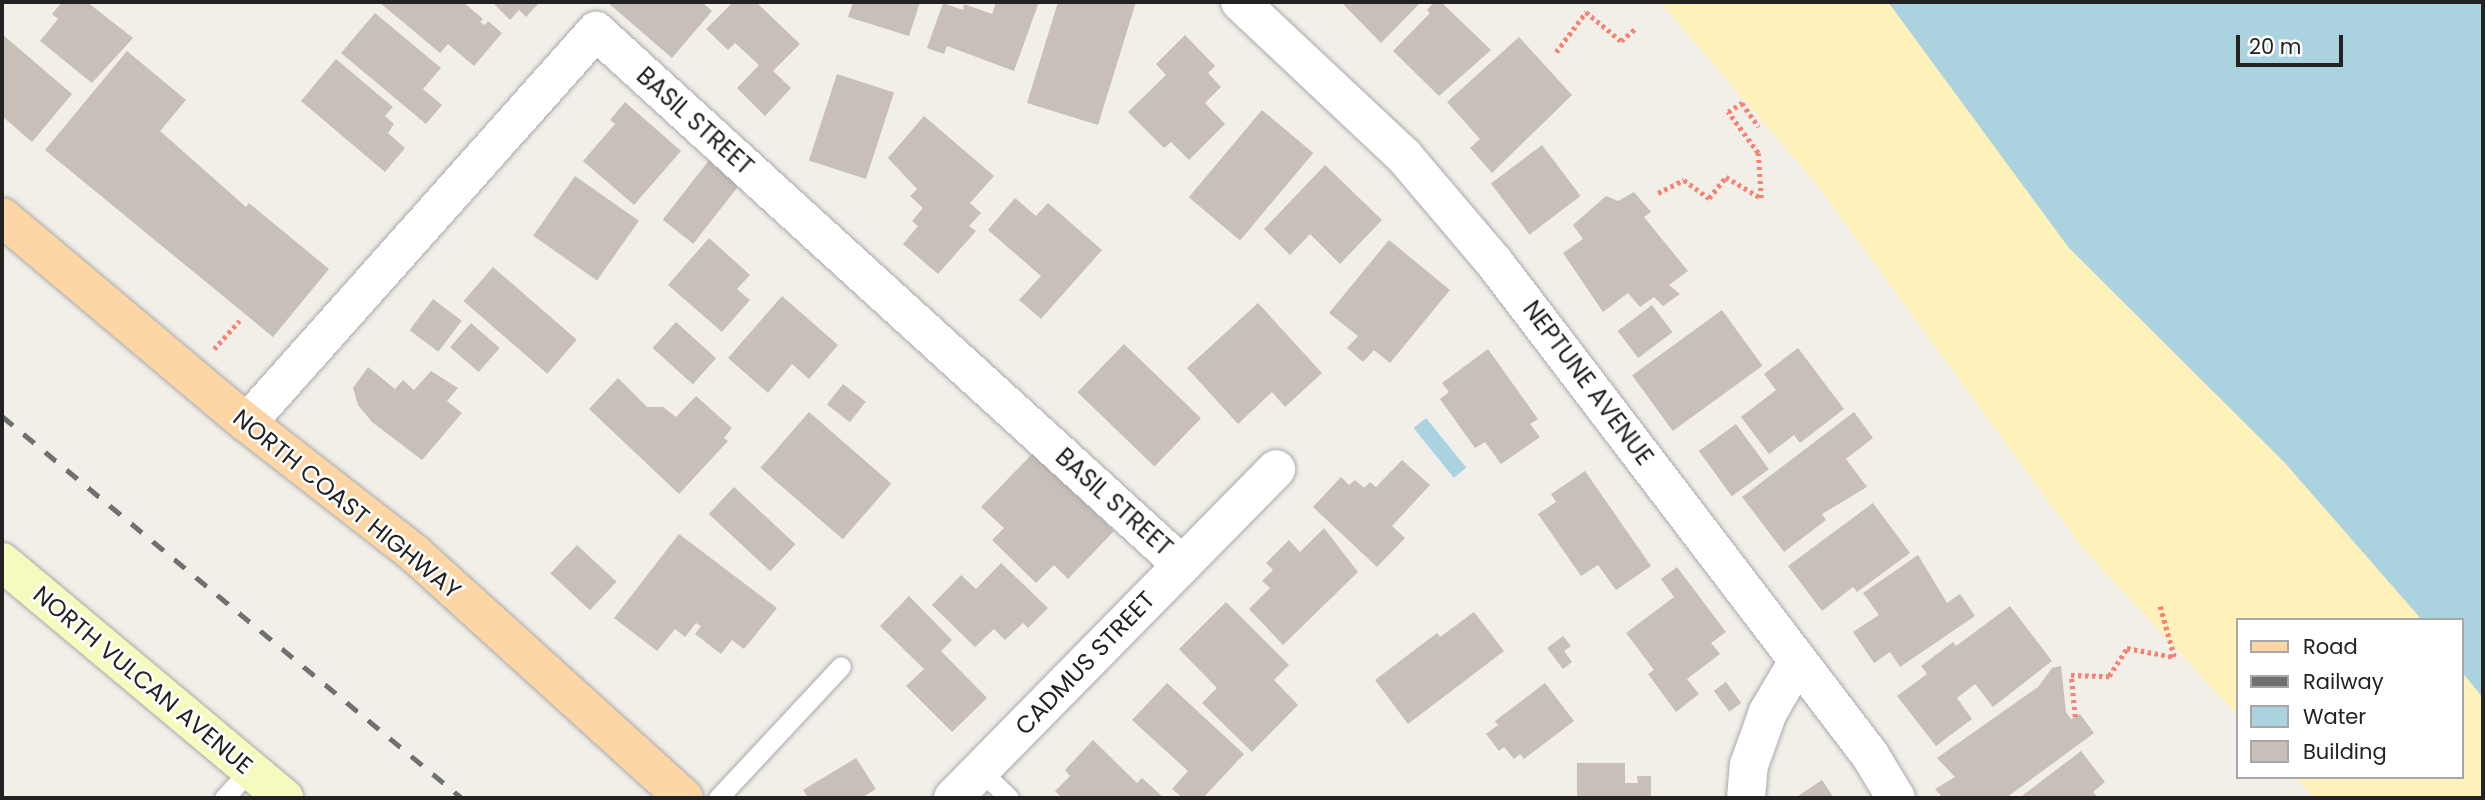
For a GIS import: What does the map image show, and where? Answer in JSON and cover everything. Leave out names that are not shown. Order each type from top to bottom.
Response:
[{"type":"main road","name":"NORTH COAST HIGHWAY","points":[[2,217],[247,423],[415,554],[684,798]]},
{"type":"main road","name":"NORTH VULCAN AVENUE","points":[[2,562],[284,798]]},
{"type":"street","name":"NEPTUNE AVENUE","points":[[1240,2],[1404,156],[1476,241],[1798,661],[1896,798]]},
{"type":"street","name":"BASIL STREET","points":[[247,423],[596,32],[1181,564]]},
{"type":"street","name":"CADMUS STREET","points":[[953,798],[1276,469]]},
{"type":"street","points":[[1746,798],[1749,765],[1768,712],[1798,661]]},
{"type":"lane","points":[[718,798],[841,666]]},
{"type":"lane","points":[[224,798],[250,770]]},
{"type":"lane","points":[[981,771],[1009,798]]},
{"type":"path","points":[[1556,52],[1586,12],[1621,41],[1636,28]]},
{"type":"path","points":[[1658,193],[1684,180],[1709,198],[1726,177],[1761,198],[1758,153],[1728,112],[1742,103],[1759,127]]},
{"type":"path","points":[[2075,717],[2070,675],[2109,676],[2127,648],[2174,657],[2160,606]]},
{"type":"sand","points":[[1660,2],[1888,2],[2069,248],[2285,463],[2420,618],[2236,618],[2236,714],[2081,546],[1814,181]]},
{"type":"sand","points":[[2464,674],[2483,698],[2483,798],[2314,798],[2297,779],[2464,779]]},
{"type":"water","points":[[1888,2],[2483,2],[2483,698],[2464,674],[2464,618],[2420,618],[2285,463],[2069,248]]},
{"type":"water","points":[[1426,418],[1466,468],[1454,478],[1414,428]]},
{"type":"building","points":[[62,2],[87,2],[133,38],[92,83],[40,41],[58,19],[52,14]]},
{"type":"building","points":[[379,2],[463,2],[483,19],[480,22],[485,25],[488,21],[502,33],[474,66],[448,44],[440,53]]},
{"type":"building","points":[[492,2],[540,2],[526,17],[519,10],[510,20]]},
{"type":"building","points":[[607,2],[702,2],[712,11],[672,58]]},
{"type":"building","points":[[733,2],[756,2],[800,44],[773,71],[791,88],[765,116],[737,88],[759,65],[735,43],[728,50],[706,29]]},
{"type":"building","points":[[853,2],[920,2],[909,36],[848,17]]},
{"type":"building","points":[[996,2],[1039,2],[1014,71],[947,46],[944,54],[927,48],[943,3],[963,10],[964,4],[992,14]]},
{"type":"building","points":[[1058,2],[1136,2],[1098,125],[1027,103]]},
{"type":"building","points":[[1341,2],[1421,2],[1381,43]]},
{"type":"building","points":[[1434,2],[1441,2],[1491,50],[1439,96],[1393,51],[1430,13],[1427,10]]},
{"type":"building","points":[[375,13],[441,68],[423,89],[442,105],[426,124],[341,53]]},
{"type":"building","points":[[2,34],[72,94],[32,142],[2,116]]},
{"type":"building","points":[[1185,35],[1215,66],[1208,73],[1221,87],[1205,103],[1225,124],[1189,160],[1171,142],[1164,148],[1128,112],[1166,75],[1156,64]]},
{"type":"building","points":[[1519,37],[1572,95],[1492,173],[1470,148],[1480,139],[1447,102]]},
{"type":"building","points":[[127,51],[186,100],[160,131],[246,207],[249,203],[329,269],[273,337],[45,150]]},
{"type":"building","points":[[336,59],[393,107],[385,116],[394,124],[388,133],[405,148],[385,172],[301,101]]},
{"type":"building","points":[[837,74],[894,93],[866,179],[809,161]]},
{"type":"building","points":[[625,102],[681,151],[634,205],[583,161],[615,124],[610,120]]},
{"type":"building","points":[[1262,110],[1313,153],[1240,240],[1189,197]]},
{"type":"building","points":[[924,116],[994,176],[970,203],[981,213],[969,226],[976,231],[938,274],[903,244],[918,226],[912,221],[923,208],[910,196],[917,189],[888,158]]},
{"type":"building","points":[[1542,145],[1581,196],[1529,235],[1491,184]]},
{"type":"building","points":[[710,159],[741,183],[693,244],[663,220]]},
{"type":"building","points":[[1325,165],[1382,220],[1340,264],[1310,234],[1290,255],[1264,229]]},
{"type":"building","points":[[575,176],[639,221],[597,281],[533,236]]},
{"type":"building","points":[[1634,192],[1651,212],[1644,217],[1688,271],[1669,285],[1680,294],[1663,306],[1654,297],[1640,307],[1628,293],[1603,312],[1563,253],[1583,239],[1573,225],[1606,196],[1618,201]]},
{"type":"building","points":[[1015,198],[1036,216],[1048,203],[1102,250],[1041,319],[1019,300],[1041,276],[988,230]]},
{"type":"building","points":[[709,238],[750,275],[737,289],[750,300],[722,332],[668,285]]},
{"type":"building","points":[[1389,240],[1450,290],[1390,363],[1374,350],[1363,362],[1347,348],[1358,336],[1329,313]]},
{"type":"building","points":[[493,267],[577,340],[547,374],[463,301]]},
{"type":"building","points":[[782,296],[838,345],[809,379],[792,364],[768,393],[728,358]]},
{"type":"building","points":[[433,299],[462,321],[438,352],[410,330]]},
{"type":"building","points":[[1258,303],[1322,373],[1285,407],[1272,392],[1238,424],[1187,368]]},
{"type":"building","points":[[1652,305],[1672,332],[1638,358],[1618,331]]},
{"type":"building","points":[[1722,310],[1763,366],[1673,431],[1632,375]]},
{"type":"building","points":[[676,322],[716,358],[693,384],[653,348]]},
{"type":"building","points":[[471,323],[500,348],[479,372],[450,347]]},
{"type":"building","points":[[1124,344],[1201,418],[1154,467],[1077,392]]},
{"type":"building","points":[[1798,348],[1844,409],[1800,443],[1794,435],[1769,454],[1741,417],[1776,390],[1764,374]]},
{"type":"building","points":[[1488,349],[1538,419],[1530,424],[1540,437],[1501,464],[1485,442],[1475,448],[1440,399],[1449,392],[1442,383]]},
{"type":"building","points":[[368,367],[395,389],[403,380],[414,390],[431,371],[458,388],[447,401],[462,413],[422,460],[372,422],[358,405],[353,388]]},
{"type":"building","points":[[618,378],[647,407],[663,407],[676,417],[696,396],[732,428],[724,438],[728,441],[679,494],[589,409]]},
{"type":"building","points":[[843,384],[866,402],[850,422],[827,404]]},
{"type":"building","points":[[809,412],[891,484],[843,539],[760,468]]},
{"type":"building","points":[[1854,412],[1873,438],[1846,459],[1867,487],[1822,514],[1826,520],[1784,552],[1742,497]]},
{"type":"building","points":[[1736,424],[1769,469],[1732,496],[1699,451]]},
{"type":"building","points":[[1033,453],[1114,531],[1068,579],[1054,565],[1036,583],[992,540],[1004,528],[981,507]]},
{"type":"building","points":[[1402,460],[1430,485],[1392,526],[1405,538],[1377,567],[1313,507],[1341,477],[1349,485],[1355,480],[1364,488],[1370,482],[1376,487]]},
{"type":"building","points":[[1585,471],[1651,566],[1616,590],[1598,565],[1581,576],[1538,514],[1556,502],[1551,494]]},
{"type":"building","points":[[734,487],[795,544],[770,571],[709,514]]},
{"type":"building","points":[[1873,503],[1910,553],[1857,592],[1853,587],[1822,611],[1788,566]]},
{"type":"building","points":[[1324,528],[1358,572],[1283,645],[1249,609],[1270,588],[1262,581],[1273,570],[1266,563],[1289,540],[1300,552]]},
{"type":"building","points":[[679,534],[777,608],[744,649],[732,640],[721,654],[695,634],[701,626],[696,623],[685,637],[675,629],[657,651],[614,618]]},
{"type":"building","points":[[577,545],[616,582],[590,610],[550,574]]},
{"type":"building","points":[[1918,555],[1947,603],[1960,594],[1975,616],[1900,667],[1890,652],[1874,663],[1853,632],[1879,615],[1863,593]]},
{"type":"building","points":[[1001,563],[1048,608],[1028,628],[1023,623],[1005,640],[994,629],[975,647],[932,605],[961,575],[976,589]]},
{"type":"building","points":[[1677,567],[1726,632],[1711,643],[1720,654],[1687,679],[1699,694],[1676,712],[1648,674],[1654,670],[1626,633],[1674,597],[1661,579]]},
{"type":"building","points":[[909,596],[952,640],[941,651],[987,698],[952,732],[906,686],[924,669],[880,626]]},
{"type":"building","points":[[1226,602],[1289,665],[1274,680],[1298,705],[1252,752],[1202,703],[1217,688],[1179,649]]},
{"type":"building","points":[[2010,606],[2052,661],[1993,707],[1975,684],[1957,698],[1972,719],[1936,746],[1897,696],[1927,674],[1921,666],[1953,642],[1956,646]]},
{"type":"building","points":[[1474,612],[1504,651],[1408,724],[1375,680],[1437,633],[1440,637]]},
{"type":"building","points":[[1563,636],[1571,646],[1564,651],[1572,662],[1563,669],[1547,648]]},
{"type":"building","points":[[2061,666],[2066,712],[2071,719],[2080,714],[2094,733],[2006,798],[1943,798],[1935,789],[1955,777],[1937,758],[2038,687],[2052,668]]},
{"type":"building","points":[[1726,682],[1741,703],[1729,712],[1714,691]]},
{"type":"building","points":[[1167,683],[1244,754],[1203,798],[1183,798],[1172,789],[1188,771],[1132,720]]},
{"type":"building","points":[[1545,683],[1574,721],[1524,759],[1520,754],[1514,759],[1504,747],[1499,751],[1486,734],[1498,725],[1495,721]]},
{"type":"building","points":[[1093,740],[1137,783],[1142,778],[1164,798],[1062,798],[1055,791],[1070,776],[1065,770]]},
{"type":"building","points":[[2081,751],[2105,782],[2093,792],[2098,798],[2019,798]]},
{"type":"building","points":[[856,758],[876,789],[861,798],[808,798],[803,790]]},
{"type":"building","points":[[1577,763],[1625,763],[1625,783],[1638,783],[1637,776],[1651,776],[1651,798],[1561,798],[1577,796]]},
{"type":"building","points":[[1822,780],[1834,798],[1795,798]]},
{"type":"railway","points":[[2,416],[462,798]]}]
